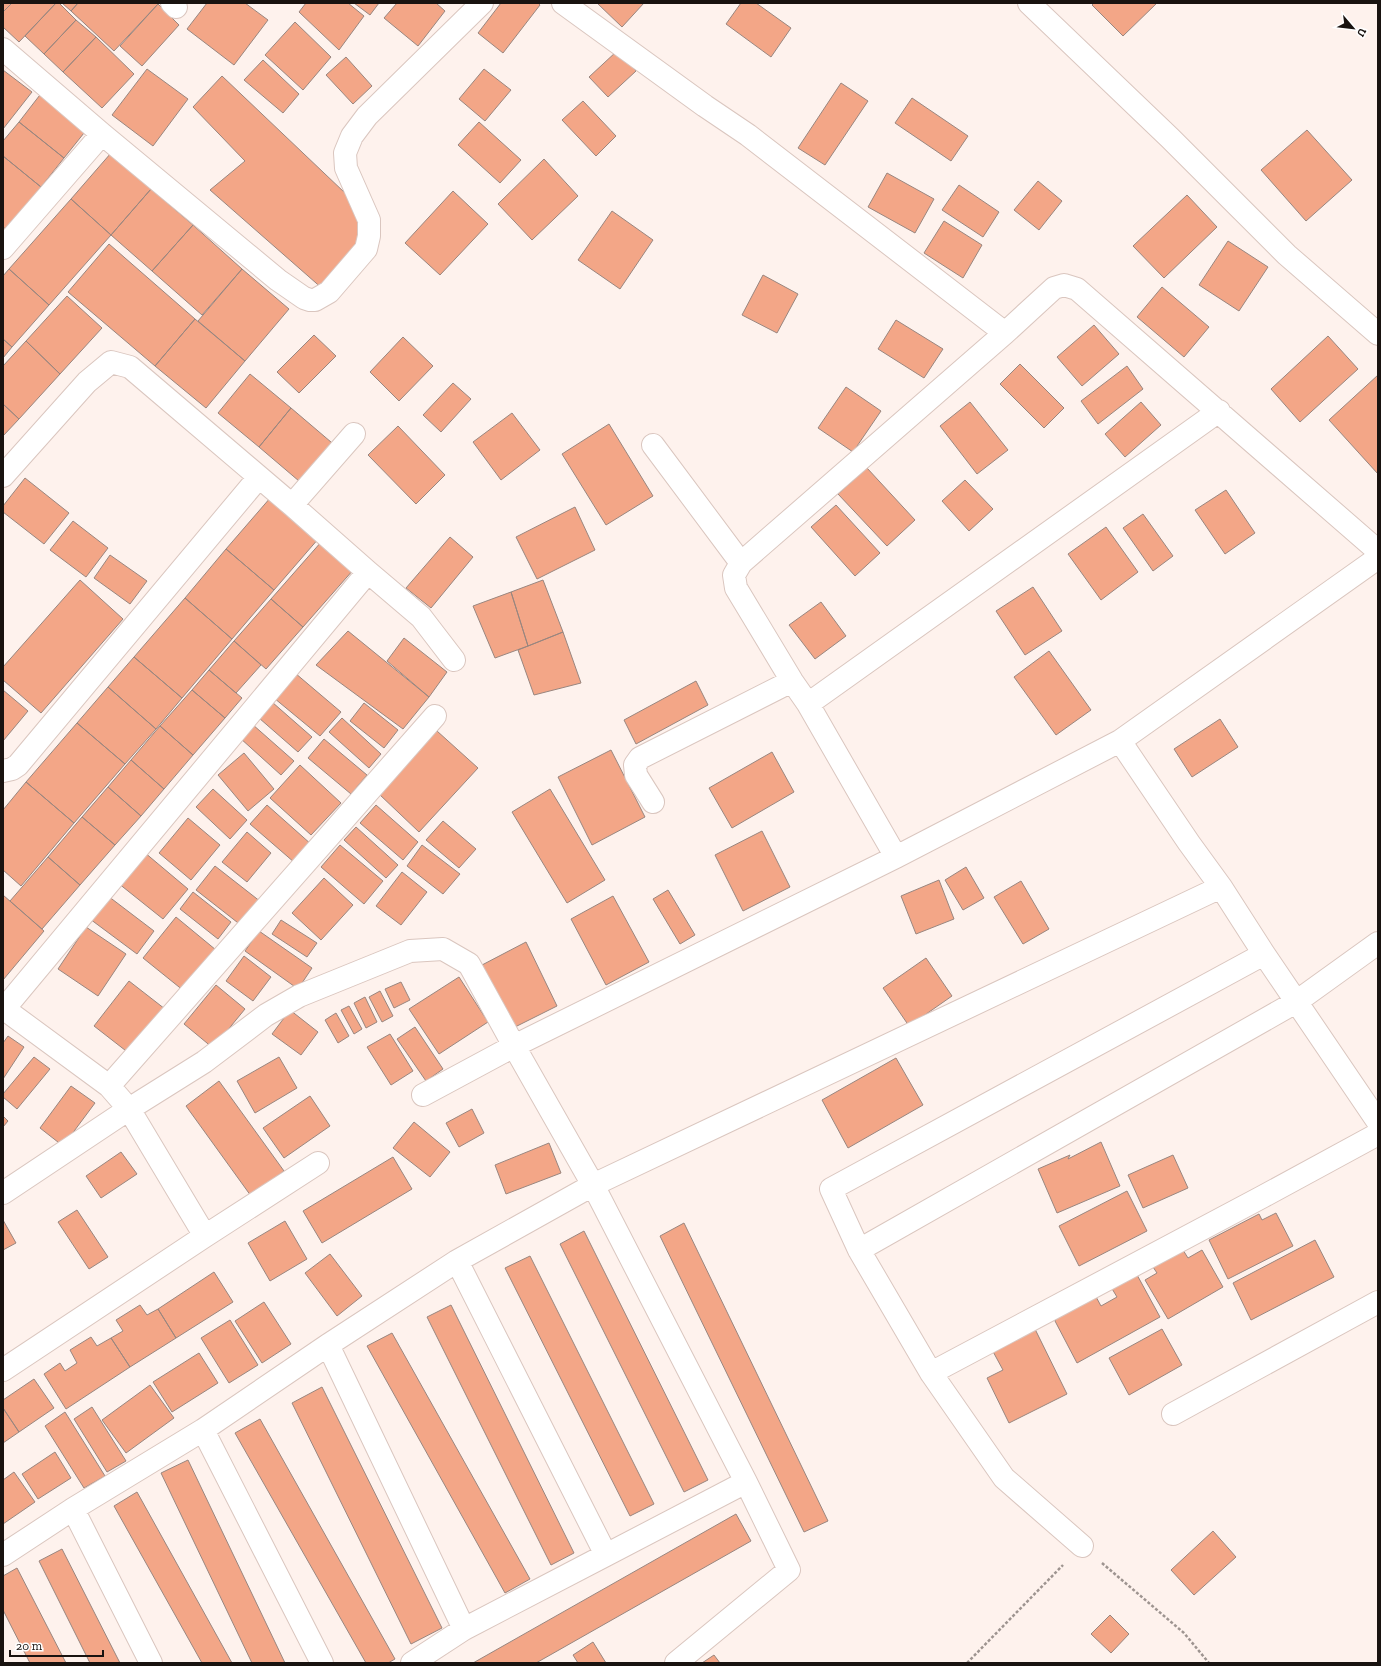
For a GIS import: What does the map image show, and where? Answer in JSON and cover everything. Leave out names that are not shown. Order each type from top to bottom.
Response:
[{"type":"street","points":[[3,49],[102,134],[278,280],[304,298],[315,300],[329,292],[366,249],[369,236],[369,220],[346,168],[345,153],[352,136],[368,116],[482,3]]},
{"type":"street","points":[[564,3],[705,106],[748,135],[1005,333]]},
{"type":"street","points":[[1030,3],[1287,254],[1378,334]]},
{"type":"street","points":[[3,248],[102,134]]},
{"type":"street","points":[[896,857],[808,704],[792,681],[736,588],[734,575],[741,563],[1005,333],[1054,288],[1064,285],[1077,289],[1219,411],[1378,551]]},
{"type":"street","points":[[3,476],[87,382],[111,362],[130,367],[421,616],[454,660]]},
{"type":"street","points":[[808,704],[1219,411]]},
{"type":"street","points":[[292,505],[354,434]]},
{"type":"street","points":[[653,445],[741,563]]},
{"type":"street","points":[[3,770],[12,769],[18,764],[259,477]]},
{"type":"street","points":[[423,1095],[514,1046],[896,857],[1120,741],[1378,558]]},
{"type":"street","points":[[205,1236],[129,1109],[110,1086],[4,1008],[368,572]]},
{"type":"street","points":[[653,802],[636,775],[635,764],[640,758],[792,681]]},
{"type":"street","points":[[110,1086],[435,716]]},
{"type":"street","points":[[1120,741],[1189,843],[1221,887],[1296,1002],[1378,1122]]},
{"type":"street","points":[[3,1555],[73,1509],[202,1430],[328,1345],[457,1261],[593,1185],[1221,887]]},
{"type":"street","points":[[859,1250],[1296,1002],[1378,943]]},
{"type":"street","points":[[3,1193],[129,1109],[204,1062],[266,1015],[299,996],[410,951],[443,948],[470,964],[514,1046],[593,1185],[790,1570],[676,1663]]},
{"type":"street","points":[[1082,1546],[1004,1478],[931,1373],[859,1250],[831,1189],[1264,954]]},
{"type":"street","points":[[931,1373],[1378,1134]]},
{"type":"street","points":[[3,1370],[318,1163]]},
{"type":"street","points":[[457,1261],[606,1555]]},
{"type":"street","points":[[1173,1414],[1378,1302]]},
{"type":"street","points":[[328,1345],[464,1629]]},
{"type":"street","points":[[202,1430],[322,1663]]},
{"type":"street","points":[[412,1663],[464,1629],[746,1482]]},
{"type":"street","points":[[73,1509],[151,1663]]},
{"type":"path","points":[[967,1663],[1082,1546],[1184,1633],[1209,1663]]},
{"type":"building","points":[[3,3],[12,3],[3,12]]},
{"type":"building","points":[[12,3],[56,3],[19,42],[3,27],[3,12]]},
{"type":"building","points":[[56,3],[59,3],[76,20],[44,54],[25,36]]},
{"type":"building","points":[[62,3],[78,3],[71,11]]},
{"type":"building","points":[[78,3],[158,4],[114,51],[71,11]]},
{"type":"building","points":[[207,3],[245,3],[268,20],[234,65],[187,29]]},
{"type":"building","points":[[306,3],[348,3],[364,16],[339,50],[299,12]]},
{"type":"building","points":[[354,3],[379,3],[370,15]]},
{"type":"building","points":[[397,3],[436,3],[445,11],[418,46],[384,18]]},
{"type":"building","points":[[501,3],[538,3],[540,5],[503,53],[478,33]]},
{"type":"building","points":[[597,3],[644,3],[622,27]]},
{"type":"building","points":[[741,3],[756,3],[791,28],[771,57],[726,24]]},
{"type":"building","points":[[1094,3],[1157,3],[1123,36],[1092,5]]},
{"type":"building","points":[[158,4],[179,25],[142,66],[120,46]]},
{"type":"building","points":[[76,20],[96,37],[63,72],[44,54]]},
{"type":"building","points":[[295,22],[331,57],[303,90],[265,55]]},
{"type":"building","points":[[96,37],[134,74],[102,108],[63,72]]},
{"type":"building","points":[[617,51],[636,71],[608,97],[589,77]]},
{"type":"building","points":[[346,57],[372,86],[353,104],[326,75]]},
{"type":"building","points":[[263,60],[299,94],[283,113],[244,80]]},
{"type":"building","points":[[147,69],[188,99],[153,146],[112,115]]},
{"type":"building","points":[[484,69],[511,90],[485,121],[459,99]]},
{"type":"building","points":[[3,70],[32,92],[3,129]]},
{"type":"building","points":[[222,76],[365,212],[360,242],[324,290],[210,190],[245,161],[193,107]]},
{"type":"building","points":[[841,83],[868,101],[825,165],[798,148]]},
{"type":"building","points":[[43,91],[88,128],[64,158],[19,122]]},
{"type":"building","points":[[912,98],[968,136],[951,161],[895,123]]},
{"type":"building","points":[[583,101],[616,136],[596,156],[562,120]]},
{"type":"building","points":[[19,122],[64,158],[41,187],[3,156],[3,141]]},
{"type":"building","points":[[479,122],[521,160],[500,183],[458,145]]},
{"type":"building","points":[[1307,130],[1352,180],[1306,221],[1261,170]]},
{"type":"building","points":[[111,153],[151,189],[111,235],[71,199]]},
{"type":"building","points":[[3,156],[41,187],[7,230],[3,227]]},
{"type":"building","points":[[544,159],[578,196],[532,240],[498,204]]},
{"type":"building","points":[[887,173],[934,199],[915,233],[868,207]]},
{"type":"building","points":[[1038,181],[1062,201],[1039,230],[1014,210]]},
{"type":"building","points":[[959,185],[999,212],[983,237],[942,210]]},
{"type":"building","points":[[151,189],[193,225],[152,271],[111,235]]},
{"type":"building","points":[[453,191],[488,224],[440,275],[405,243]]},
{"type":"building","points":[[1187,195],[1217,227],[1164,278],[1133,246]]},
{"type":"building","points":[[71,199],[111,235],[49,305],[9,269]]},
{"type":"building","points":[[612,211],[653,240],[620,289],[578,260]]},
{"type":"building","points":[[944,221],[982,245],[963,278],[924,253]]},
{"type":"building","points":[[193,225],[242,269],[202,315],[152,271]]},
{"type":"building","points":[[1228,241],[1268,267],[1239,311],[1199,285]]},
{"type":"building","points":[[109,244],[195,319],[155,366],[68,292]]},
{"type":"building","points":[[9,269],[49,305],[12,347],[3,339],[3,276]]},
{"type":"building","points":[[242,269],[289,309],[245,361],[198,321]]},
{"type":"building","points":[[763,275],[798,294],[777,333],[742,315]]},
{"type":"building","points":[[1162,287],[1209,327],[1184,357],[1137,317]]},
{"type":"building","points":[[67,296],[102,328],[60,374],[26,341]]},
{"type":"building","points":[[195,319],[245,361],[206,408],[155,366]]},
{"type":"building","points":[[896,320],[943,349],[924,378],[878,349]]},
{"type":"building","points":[[1094,325],[1119,354],[1082,386],[1057,357]]},
{"type":"building","points":[[314,335],[336,356],[299,393],[277,372]]},
{"type":"building","points":[[1328,336],[1358,369],[1300,422],[1271,389]]},
{"type":"building","points":[[403,337],[433,366],[399,401],[370,372]]},
{"type":"building","points":[[3,339],[12,347],[3,358]]},
{"type":"building","points":[[26,341],[60,374],[19,419],[3,404],[3,366]]},
{"type":"building","points":[[1020,364],[1064,408],[1044,428],[1000,384]]},
{"type":"building","points":[[1127,366],[1143,389],[1098,424],[1081,401]]},
{"type":"building","points":[[250,374],[291,408],[259,447],[218,413]]},
{"type":"building","points":[[1378,375],[1378,474],[1329,420]]},
{"type":"building","points":[[453,383],[471,399],[441,432],[423,415]]},
{"type":"building","points":[[846,387],[881,411],[853,452],[818,428]]},
{"type":"building","points":[[970,402],[1008,450],[977,474],[940,426]]},
{"type":"building","points":[[1141,402],[1161,425],[1125,457],[1105,434]]},
{"type":"building","points":[[3,404],[19,419],[3,436]]},
{"type":"building","points":[[291,408],[338,448],[306,487],[259,447]]},
{"type":"building","points":[[512,413],[540,450],[501,480],[473,442]]},
{"type":"building","points":[[609,424],[653,496],[606,525],[562,454]]},
{"type":"building","points":[[398,426],[445,475],[416,504],[368,455]]},
{"type":"building","points":[[867,468],[915,520],[887,546],[838,494]]},
{"type":"building","points":[[25,478],[69,513],[44,544],[3,512],[3,506]]},
{"type":"building","points":[[965,480],[993,509],[969,531],[942,501]]},
{"type":"building","points":[[1226,490],[1255,533],[1225,554],[1195,510]]},
{"type":"building","points":[[271,497],[319,538],[274,590],[226,549]]},
{"type":"building","points":[[836,505],[880,553],[855,576],[811,527]]},
{"type":"building","points":[[575,507],[595,550],[537,579],[516,537]]},
{"type":"building","points":[[1143,514],[1173,556],[1153,571],[1123,528]]},
{"type":"building","points":[[73,521],[108,548],[86,577],[50,550]]},
{"type":"building","points":[[1106,527],[1138,572],[1101,600],[1068,554]]},
{"type":"building","points":[[450,537],[473,557],[431,608],[406,588]]},
{"type":"building","points":[[322,541],[354,569],[303,627],[271,599]]},
{"type":"building","points":[[226,549],[274,590],[232,639],[185,598]]},
{"type":"building","points":[[110,555],[147,581],[130,604],[94,578]]},
{"type":"building","points":[[80,580],[123,619],[41,713],[3,680],[3,667]]},
{"type":"building","points":[[543,580],[563,632],[528,646],[511,592]]},
{"type":"building","points":[[1033,587],[1062,631],[1025,655],[996,611]]},
{"type":"building","points":[[511,592],[528,646],[495,658],[473,606]]},
{"type":"building","points":[[185,598],[232,639],[182,698],[134,657]]},
{"type":"building","points":[[271,599],[303,627],[266,669],[234,641]]},
{"type":"building","points":[[821,602],[846,636],[815,659],[789,625]]},
{"type":"building","points":[[348,631],[429,697],[403,729],[316,665]]},
{"type":"building","points":[[563,632],[581,683],[534,695],[518,650]]},
{"type":"building","points":[[404,638],[447,672],[429,697],[387,661]]},
{"type":"building","points":[[234,641],[261,665],[236,693],[209,670]]},
{"type":"building","points":[[1049,651],[1091,710],[1056,735],[1014,677]]},
{"type":"building","points":[[134,657],[182,698],[156,729],[108,687]]},
{"type":"building","points":[[209,670],[242,698],[225,718],[192,690]]},
{"type":"building","points":[[295,673],[341,712],[320,736],[274,698]]},
{"type":"building","points":[[696,681],[708,705],[636,744],[624,720]]},
{"type":"building","points":[[108,687],[156,729],[125,764],[77,723]]},
{"type":"building","points":[[3,690],[28,711],[3,741]]},
{"type":"building","points":[[192,690],[225,718],[193,755],[160,726]]},
{"type":"building","points":[[272,702],[312,737],[298,752],[259,718]]},
{"type":"building","points":[[364,703],[398,730],[384,748],[350,721]]},
{"type":"building","points":[[342,718],[381,754],[369,768],[329,732]]},
{"type":"building","points":[[1220,719],[1238,747],[1192,777],[1174,749]]},
{"type":"building","points":[[77,723],[125,764],[74,823],[26,782]]},
{"type":"building","points":[[252,724],[294,761],[281,775],[240,738]]},
{"type":"building","points":[[160,726],[193,755],[164,789],[131,760]]},
{"type":"building","points":[[437,731],[478,768],[419,832],[379,794]]},
{"type":"building","points":[[324,739],[367,775],[351,794],[308,758]]},
{"type":"building","points":[[611,750],[645,817],[592,845],[558,777]]},
{"type":"building","points":[[772,752],[794,792],[732,828],[709,788]]},
{"type":"building","points":[[244,753],[274,789],[248,811],[218,775]]},
{"type":"building","points":[[131,760],[164,789],[141,816],[108,787]]},
{"type":"building","points":[[300,765],[341,803],[311,835],[270,798]]},
{"type":"building","points":[[26,782],[74,823],[21,886],[3,870],[3,810]]},
{"type":"building","points":[[108,787],[141,816],[115,845],[82,817]]},
{"type":"building","points":[[213,789],[247,820],[230,839],[196,807]]},
{"type":"building","points":[[550,789],[605,880],[567,903],[512,812]]},
{"type":"building","points":[[267,805],[312,845],[295,863],[250,824]]},
{"type":"building","points":[[376,805],[418,842],[403,860],[360,823]]},
{"type":"building","points":[[82,817],[115,845],[80,885],[48,857]]},
{"type":"building","points":[[188,818],[220,845],[191,880],[159,853]]},
{"type":"building","points":[[443,821],[476,849],[459,868],[426,840]]},
{"type":"building","points":[[356,827],[398,865],[386,878],[344,840]]},
{"type":"building","points":[[762,831],[790,887],[743,911],[715,855]]},
{"type":"building","points":[[247,832],[271,853],[247,882],[222,862]]},
{"type":"building","points":[[340,845],[383,881],[364,904],[321,867]]},
{"type":"building","points":[[422,845],[460,874],[443,894],[407,866]]},
{"type":"building","points":[[144,852],[188,889],[163,919],[118,883]]},
{"type":"building","points":[[48,857],[80,885],[42,929],[10,901]]},
{"type":"building","points":[[215,866],[261,902],[242,926],[196,890]]},
{"type":"building","points":[[966,867],[984,898],[963,910],[945,880]]},
{"type":"building","points":[[402,872],[427,892],[401,925],[376,906]]},
{"type":"building","points":[[324,878],[353,905],[321,940],[292,913]]},
{"type":"building","points":[[939,880],[954,919],[916,934],[901,896]]},
{"type":"building","points":[[1021,881],[1049,929],[1023,944],[994,897]]},
{"type":"building","points":[[668,890],[695,935],[680,944],[653,899]]},
{"type":"building","points":[[193,892],[231,922],[218,939],[180,909]]},
{"type":"building","points":[[3,895],[44,931],[3,980]]},
{"type":"building","points":[[108,896],[154,931],[137,954],[90,919]]},
{"type":"building","points":[[613,896],[649,962],[606,985],[571,919]]},
{"type":"building","points":[[176,917],[216,950],[184,991],[143,958]]},
{"type":"building","points":[[281,920],[317,943],[307,957],[272,934]]},
{"type":"building","points":[[86,927],[126,954],[98,996],[58,969]]},
{"type":"building","points":[[259,931],[312,968],[298,989],[245,951]]},
{"type":"building","points":[[526,942],[557,1006],[513,1028],[482,965]]},
{"type":"building","points":[[244,956],[271,977],[253,1001],[226,981]]},
{"type":"building","points":[[926,958],[952,996],[909,1026],[883,988]]},
{"type":"building","points":[[459,977],[488,1022],[439,1054],[409,1009]]},
{"type":"building","points":[[129,981],[165,1009],[130,1054],[94,1026]]},
{"type":"building","points":[[401,982],[410,1000],[394,1008],[385,989]]},
{"type":"building","points":[[216,985],[245,1009],[213,1048],[184,1024]]},
{"type":"building","points":[[380,991],[393,1016],[382,1022],[369,997]]},
{"type":"building","points":[[365,997],[377,1022],[366,1028],[354,1003]]},
{"type":"building","points":[[349,1006],[362,1029],[354,1034],[341,1010]]},
{"type":"building","points":[[290,1010],[318,1032],[301,1055],[272,1034]]},
{"type":"building","points":[[336,1013],[349,1036],[338,1043],[325,1020]]},
{"type":"building","points":[[415,1027],[443,1069],[426,1081],[397,1039]]},
{"type":"building","points":[[390,1034],[413,1071],[391,1085],[367,1047]]},
{"type":"building","points":[[8,1036],[24,1047],[3,1079],[3,1043]]},
{"type":"building","points":[[34,1057],[50,1069],[17,1109],[3,1097],[3,1094]]},
{"type":"building","points":[[279,1057],[297,1088],[255,1113],[237,1081]]},
{"type":"building","points":[[896,1058],[923,1105],[848,1148],[822,1100]]},
{"type":"building","points":[[219,1081],[284,1171],[251,1196],[186,1106]]},
{"type":"building","points":[[71,1086],[95,1103],[63,1146],[40,1128]]},
{"type":"building","points":[[310,1096],[330,1126],[284,1158],[263,1128]]},
{"type":"building","points":[[472,1109],[484,1133],[459,1147],[446,1123]]},
{"type":"building","points":[[3,1116],[8,1121],[3,1127]]},
{"type":"building","points":[[414,1122],[450,1152],[430,1177],[393,1148]]},
{"type":"building","points":[[1101,1142],[1120,1186],[1057,1213],[1038,1169],[1070,1155],[1068,1159]]},
{"type":"building","points":[[549,1143],[561,1173],[506,1194],[495,1165]]},
{"type":"building","points":[[121,1152],[137,1174],[101,1198],[86,1176]]},
{"type":"building","points":[[1173,1155],[1188,1188],[1143,1208],[1128,1175]]},
{"type":"building","points":[[393,1157],[412,1189],[322,1243],[303,1211]]},
{"type":"building","points":[[1127,1191],[1147,1231],[1079,1266],[1059,1226]]},
{"type":"building","points":[[77,1210],[108,1257],[89,1269],[58,1222]]},
{"type":"building","points":[[1276,1213],[1293,1246],[1228,1279],[1209,1240],[1259,1214],[1262,1220]]},
{"type":"building","points":[[3,1220],[16,1243],[3,1250]]},
{"type":"building","points":[[285,1221],[307,1259],[270,1281],[248,1243]]},
{"type":"building","points":[[684,1223],[828,1521],[804,1532],[660,1236]]},
{"type":"building","points":[[584,1231],[708,1480],[684,1492],[560,1244]]},
{"type":"building","points":[[1315,1240],[1334,1277],[1251,1320],[1233,1283]]},
{"type":"building","points":[[1183,1250],[1188,1258],[1202,1250],[1223,1287],[1168,1319],[1145,1280],[1157,1273],[1153,1267]]},
{"type":"building","points":[[330,1254],[362,1296],[337,1316],[305,1273]]},
{"type":"building","points":[[530,1256],[654,1504],[630,1516],[505,1268]]},
{"type":"building","points":[[214,1272],[233,1302],[176,1338],[158,1309]]},
{"type":"building","points":[[1136,1273],[1160,1317],[1077,1363],[1055,1321],[1060,1315],[1095,1295],[1101,1306],[1117,1297],[1111,1287]]},
{"type":"building","points":[[264,1302],[291,1344],[262,1363],[235,1321]]},
{"type":"building","points":[[140,1305],[147,1315],[158,1309],[176,1338],[130,1367],[111,1338],[123,1331],[116,1320]]},
{"type":"building","points":[[451,1305],[574,1553],[551,1565],[427,1317]]},
{"type":"building","points":[[230,1320],[258,1365],[229,1383],[201,1338]]},
{"type":"building","points":[[1033,1325],[1067,1394],[1009,1423],[987,1378],[1003,1370],[990,1346]]},
{"type":"building","points":[[1162,1329],[1182,1365],[1129,1395],[1109,1358]]},
{"type":"building","points":[[392,1333],[530,1579],[505,1593],[367,1346]]},
{"type":"building","points":[[91,1337],[97,1346],[111,1338],[130,1367],[66,1409],[44,1374],[60,1363],[65,1371],[77,1363],[70,1350]]},
{"type":"building","points":[[199,1353],[218,1383],[172,1412],[153,1382]]},
{"type":"building","points":[[34,1379],[54,1408],[19,1432],[3,1408],[3,1400]]},
{"type":"building","points":[[150,1385],[174,1418],[126,1453],[102,1420]]},
{"type":"building","points":[[322,1387],[442,1628],[411,1644],[292,1403]]},
{"type":"building","points":[[92,1407],[126,1461],[107,1472],[74,1419]]},
{"type":"building","points":[[3,1408],[19,1432],[3,1443]]},
{"type":"building","points":[[65,1412],[105,1476],[84,1488],[45,1426]]},
{"type":"building","points":[[260,1419],[395,1659],[388,1663],[366,1663],[235,1433]]},
{"type":"building","points":[[55,1452],[71,1478],[38,1499],[22,1474]]},
{"type":"building","points":[[188,1460],[285,1663],[252,1663],[161,1473]]},
{"type":"building","points":[[14,1472],[35,1502],[3,1524],[3,1480]]},
{"type":"building","points":[[137,1492],[232,1663],[202,1663],[114,1506]]},
{"type":"building","points":[[736,1514],[751,1541],[536,1663],[473,1663]]},
{"type":"building","points":[[1213,1531],[1236,1557],[1194,1595],[1171,1570]]},
{"type":"building","points":[[62,1549],[120,1663],[90,1663],[39,1561]]},
{"type":"building","points":[[17,1568],[66,1663],[30,1663],[3,1610],[3,1576]]},
{"type":"building","points":[[1110,1615],[1129,1634],[1111,1653],[1091,1634]]},
{"type":"building","points":[[593,1642],[606,1663],[578,1663],[573,1655]]},
{"type":"building","points":[[714,1655],[720,1663],[702,1663]]}]
